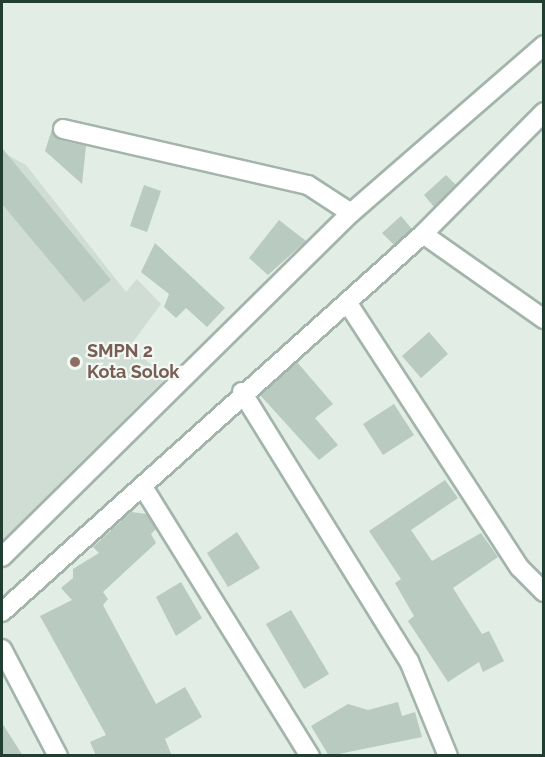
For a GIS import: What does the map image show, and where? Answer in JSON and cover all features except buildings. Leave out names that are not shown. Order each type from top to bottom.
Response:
[{"type":"street","points":[[2,557],[351,213],[543,45]]},
{"type":"street","points":[[2,612],[143,487],[242,392],[423,234],[543,112]]},
{"type":"street","points":[[63,129],[308,185],[351,213]]},
{"type":"street","points":[[423,234],[543,319]]},
{"type":"street","points":[[347,302],[520,568],[543,592]]},
{"type":"street","points":[[242,392],[409,660],[448,756]]},
{"type":"street","points":[[143,487],[310,756]]},
{"type":"street","points":[[2,650],[58,756]]},
{"type":"shaded area","name":"SMPN 2 Kota Solok","points":[[2,152],[26,165],[126,292],[137,279],[161,304],[130,346],[166,378],[2,541]]},
{"type":"place","name":"SMPN 2 Kota Solok","points":[[75,362]]}]
